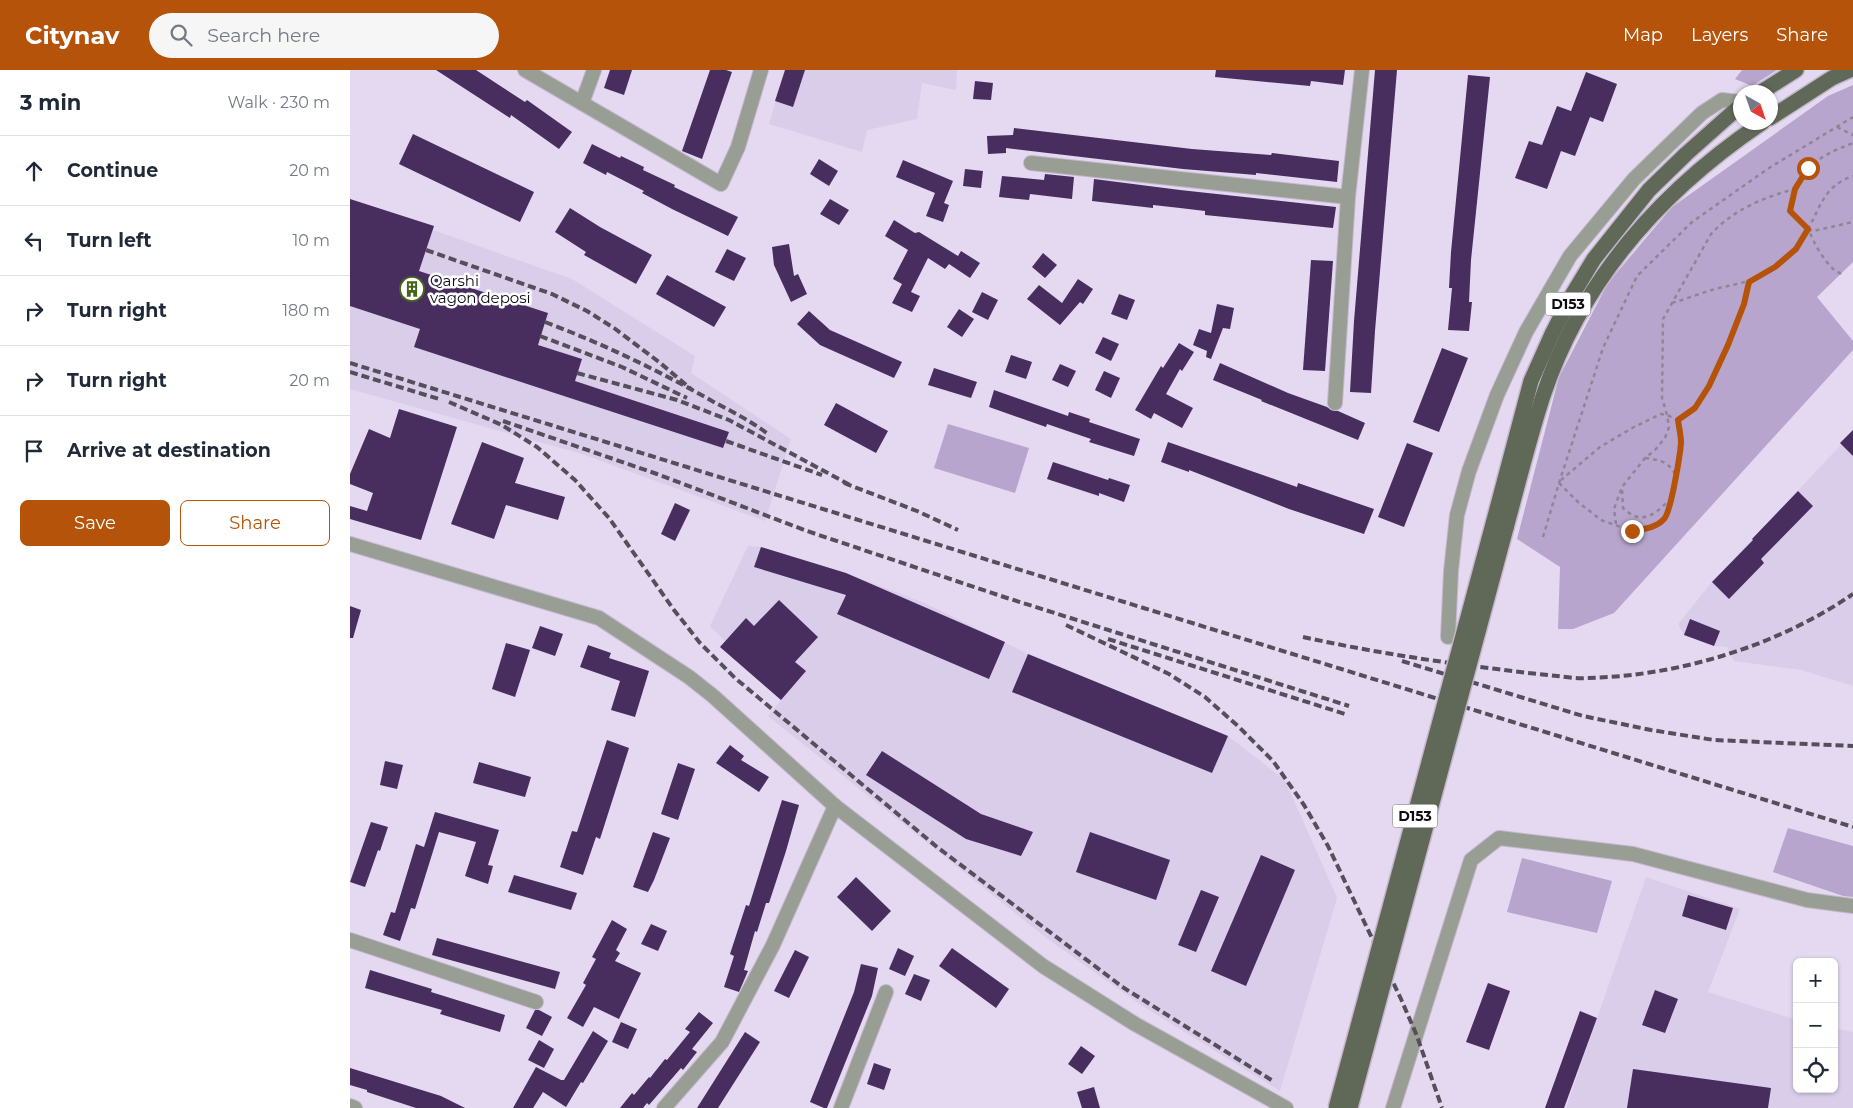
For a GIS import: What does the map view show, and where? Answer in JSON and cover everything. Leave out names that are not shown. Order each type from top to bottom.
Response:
[{"type":"main road","points":[[1772,85],[1796,70]]},
{"type":"main road","points":[[1778,113],[1832,78],[1850,70]]},
{"type":"main road","name":"D153","points":[[1350,1108],[1499,526],[1531,381],[1571,297],[1594,259],[1649,190],[1733,112]]},
{"type":"main road","name":"D153","points":[[1336,1108],[1499,526],[1544,395],[1568,336],[1595,287],[1624,246],[1663,203],[1732,144],[1752,130]]},
{"type":"street","points":[[524,70],[721,184],[738,147],[761,70]]},
{"type":"street","points":[[582,103],[594,70]]},
{"type":"street","points":[[1335,403],[1348,197],[1362,70]]},
{"type":"street","points":[[1448,638],[1451,571],[1457,515],[1469,471],[1497,395],[1526,332],[1570,256],[1634,179],[1702,113],[1722,100],[1733,101]]},
{"type":"street","points":[[1031,163],[1348,197]]},
{"type":"street","points":[[350,544],[599,618],[695,682],[835,806],[1043,966],[1135,1024],[1286,1108]]},
{"type":"street","points":[[664,1108],[722,1042],[773,945],[835,806]]},
{"type":"street","points":[[1393,1108],[1471,860],[1499,838],[1634,854],[1807,900],[1853,906]]},
{"type":"street","points":[[350,940],[536,1002]]},
{"type":"street","points":[[841,1108],[886,992]]},
{"type":"street","points":[[350,1106],[355,1108]]},
{"type":"path","points":[[1543,537],[1603,348],[1638,276],[1692,222],[1769,168],[1853,117]]},
{"type":"path","points":[[1837,126],[1853,135]]},
{"type":"path","points":[[1841,274],[1833,269],[1825,260],[1808,229],[1790,211],[1795,189],[1808,168],[1828,153],[1853,143]]},
{"type":"path","points":[[1672,303],[1715,289],[1749,282],[1775,267],[1796,249],[1820,203],[1833,187],[1853,176]]},
{"type":"path","points":[[1616,524],[1614,509],[1622,487],[1645,458],[1656,450],[1665,438],[1669,427],[1662,398],[1663,319],[1711,234],[1722,222],[1774,194],[1795,189]]},
{"type":"path","points":[[1808,229],[1813,231],[1853,222]]},
{"type":"path","points":[[1678,420],[1695,408],[1709,386],[1744,304],[1749,282]]},
{"type":"path","points":[[1559,482],[1608,442],[1641,424],[1661,414],[1678,420]]},
{"type":"path","points":[[1559,482],[1578,502],[1600,520],[1632,531],[1658,525],[1666,517],[1676,476],[1681,442],[1678,420]]},
{"type":"path","points":[[1645,458],[1662,461],[1671,467],[1676,476]]},
{"type":"path","points":[[1622,487],[1623,508],[1631,516],[1646,518],[1657,513],[1670,499]]},
{"type":"shaded area","points":[[785,70],[957,70],[956,90],[922,83],[917,119],[867,130],[862,152],[769,124]]},
{"type":"shaded area","points":[[1742,70],[1777,70],[1754,85],[1735,79]]},
{"type":"shaded area","points":[[1853,85],[1853,262],[1817,297],[1853,341],[1853,350],[1614,613],[1573,629],[1558,629],[1560,567],[1517,539],[1559,377],[1608,283],[1672,207],[1828,96]]},
{"type":"shaded area","points":[[350,199],[434,226],[433,230],[572,279],[695,356],[691,373],[791,439],[765,521],[582,454],[350,389]]},
{"type":"shaded area","points":[[948,424],[1029,448],[1015,493],[934,468]]},
{"type":"shaded area","points":[[1853,432],[1853,686],[1801,670],[1734,661],[1727,647],[1714,646],[1684,635],[1678,624],[1712,582]]},
{"type":"shaded area","points":[[748,546],[761,547],[846,573],[927,604],[1028,654],[1228,736],[1285,780],[1337,898],[1280,1091],[1141,1005],[1049,940],[768,716],[781,700],[720,647],[725,641],[710,626]]},
{"type":"shaded area","points":[[1788,828],[1853,846],[1853,897],[1843,896],[1773,872]]},
{"type":"shaded area","points":[[1522,858],[1612,881],[1597,933],[1507,912]]},
{"type":"shaded area","points":[[1646,877],[1740,909],[1708,992],[1793,1019],[1793,1093],[1838,1093],[1838,1029],[1853,1032],[1853,1108],[1566,1108]]},
{"type":"building","points":[[436,70],[476,70],[525,102],[527,100],[572,132],[559,149],[511,115],[510,118]]},
{"type":"building","points":[[610,70],[632,70],[624,95],[604,88]]},
{"type":"building","points":[[710,70],[732,72],[702,159],[682,151]]},
{"type":"building","points":[[785,70],[805,70],[793,107],[775,101]]},
{"type":"building","points":[[1216,70],[1345,70],[1343,85],[1311,81],[1310,86],[1215,77]]},
{"type":"building","points":[[1375,70],[1397,70],[1371,393],[1350,392],[1354,321]]},
{"type":"building","points":[[1586,72],[1617,84],[1603,122],[1590,117],[1575,156],[1561,151],[1547,189],[1515,178],[1529,141],[1542,145],[1557,106],[1571,111]]},
{"type":"building","points":[[1468,75],[1490,77],[1471,260],[1469,302],[1472,302],[1469,331],[1448,330],[1452,288],[1449,288],[1451,252]]},
{"type":"building","points":[[975,81],[993,83],[991,100],[973,99]]},
{"type":"building","points":[[1014,128],[1192,149],[1271,155],[1272,153],[1339,161],[1337,182],[1256,173],[1256,175],[1183,169],[1006,148],[1006,153],[988,154],[987,136],[1013,135]]},
{"type":"building","points":[[413,134],[534,192],[520,222],[399,164]]},
{"type":"building","points":[[592,144],[644,167],[643,170],[675,185],[674,187],[738,217],[728,236],[672,209],[642,193],[644,191],[607,172],[606,175],[583,163]]},
{"type":"building","points":[[819,159],[838,171],[829,186],[810,174]]},
{"type":"building","points":[[903,160],[953,181],[944,203],[949,205],[943,222],[926,216],[935,193],[896,177]]},
{"type":"building","points":[[965,169],[983,171],[981,188],[963,186]]},
{"type":"building","points":[[1045,174],[1074,177],[1072,199],[1030,194],[1029,200],[999,197],[1002,176],[1044,180]]},
{"type":"building","points":[[1094,179],[1336,207],[1333,228],[1205,215],[1205,211],[1180,208],[1153,205],[1153,208],[1092,201]]},
{"type":"building","name":"Qarshi vagon deposi","points":[[350,199],[434,226],[419,271],[548,313],[538,345],[582,359],[575,381],[729,432],[723,448],[414,347],[420,329],[350,306]]},
{"type":"building","points":[[830,199],[849,210],[839,225],[820,214]]},
{"type":"building","points":[[570,208],[600,227],[652,255],[636,284],[584,255],[586,252],[555,232]]},
{"type":"building","points":[[894,220],[915,233],[919,232],[958,256],[961,251],[980,263],[970,278],[949,264],[945,269],[928,258],[911,292],[920,296],[912,312],[892,303],[902,284],[893,279],[908,250],[885,236]]},
{"type":"building","points":[[789,244],[794,276],[798,274],[807,294],[791,302],[774,265],[772,247]]},
{"type":"building","points":[[727,249],[746,258],[734,281],[715,272]]},
{"type":"building","points":[[1043,253],[1057,265],[1045,278],[1032,267]]},
{"type":"building","points":[[1311,260],[1333,261],[1325,371],[1303,370]]},
{"type":"building","points":[[667,275],[726,307],[714,327],[656,294]]},
{"type":"building","points":[[1078,279],[1093,289],[1083,304],[1080,302],[1060,325],[1027,299],[1039,285],[1062,303]]},
{"type":"building","points":[[982,292],[998,300],[988,320],[972,312]]},
{"type":"building","points":[[1119,294],[1135,300],[1127,320],[1111,314]]},
{"type":"building","points":[[1217,304],[1234,308],[1230,329],[1223,328],[1211,359],[1206,357],[1207,351],[1193,345],[1199,329],[1211,333]]},
{"type":"building","points":[[959,309],[974,319],[962,337],[947,327]]},
{"type":"building","points":[[809,311],[830,330],[902,362],[894,378],[820,345],[797,324]]},
{"type":"building","points":[[1103,337],[1119,344],[1111,361],[1095,353]]},
{"type":"building","points":[[1179,343],[1194,352],[1182,371],[1180,369],[1166,394],[1193,408],[1182,428],[1154,413],[1151,419],[1135,410],[1161,366],[1163,368]]},
{"type":"building","points":[[1442,348],[1468,358],[1439,432],[1413,422]]},
{"type":"building","points":[[1011,355],[1032,362],[1026,379],[1005,372]]},
{"type":"building","points":[[1220,363],[1288,393],[1365,423],[1358,440],[1213,380]]},
{"type":"building","points":[[1060,364],[1076,371],[1068,387],[1052,380]]},
{"type":"building","points":[[934,368],[977,382],[971,398],[928,385]]},
{"type":"building","points":[[1104,371],[1120,378],[1111,398],[1095,390]]},
{"type":"building","points":[[994,390],[1068,416],[1069,412],[1090,419],[1089,422],[1140,439],[1134,456],[1089,442],[1091,439],[1047,424],[1046,427],[989,407]]},
{"type":"building","points":[[836,403],[888,431],[876,453],[824,425]]},
{"type":"building","points":[[399,409],[457,427],[421,540],[350,519],[350,506],[367,511],[373,493],[350,484],[350,474],[369,429],[390,438]]},
{"type":"building","points":[[1853,430],[1853,456],[1840,443]]},
{"type":"building","points":[[482,442],[524,458],[515,483],[565,497],[558,520],[506,505],[494,539],[451,524]]},
{"type":"building","points":[[1168,442],[1297,487],[1298,483],[1374,509],[1364,534],[1289,509],[1189,470],[1189,472],[1161,462]]},
{"type":"building","points":[[1407,443],[1433,453],[1404,527],[1378,517]]},
{"type":"building","points":[[1053,462],[1108,480],[1109,478],[1130,485],[1124,502],[1047,479]]},
{"type":"building","points":[[1798,491],[1813,506],[1761,559],[1764,563],[1729,599],[1712,582]]},
{"type":"building","points":[[675,503],[690,510],[675,541],[661,534]]},
{"type":"building","points":[[761,547],[846,573],[1005,642],[989,679],[837,614],[846,595],[754,567]]},
{"type":"building","points":[[779,600],[818,637],[795,662],[806,671],[781,700],[720,647],[746,618],[754,626]]},
{"type":"building","points":[[350,606],[361,610],[353,638],[350,638]]},
{"type":"building","points":[[1690,619],[1720,631],[1714,646],[1684,635]]},
{"type":"building","points":[[540,626],[563,634],[555,656],[532,648]]},
{"type":"building","points":[[506,643],[530,650],[515,697],[492,689]]},
{"type":"building","points":[[588,645],[611,653],[609,658],[649,671],[635,717],[611,710],[620,681],[580,667]]},
{"type":"building","points":[[1028,654],[1228,736],[1212,773],[1012,692]]},
{"type":"building","points":[[607,740],[629,748],[600,839],[596,837],[583,875],[560,867],[572,831],[577,832]]},
{"type":"building","points":[[730,745],[744,756],[741,760],[769,777],[759,792],[716,763]]},
{"type":"building","points":[[882,751],[981,814],[1033,832],[1021,856],[966,839],[866,775]]},
{"type":"building","points":[[385,761],[403,765],[397,789],[380,785]]},
{"type":"building","points":[[479,762],[531,777],[525,797],[473,783]]},
{"type":"building","points":[[678,763],[695,769],[678,820],[661,814]]},
{"type":"building","points":[[782,800],[799,805],[769,903],[766,903],[757,932],[755,931],[744,970],[748,971],[739,992],[724,987],[734,956],[730,954],[746,905],[749,906]]},
{"type":"building","points":[[435,812],[499,830],[488,865],[493,866],[488,884],[465,876],[476,842],[439,832],[415,909],[411,908],[400,941],[383,935],[391,912],[395,913],[416,844],[424,847]]},
{"type":"building","points":[[371,822],[388,827],[365,887],[350,882]]},
{"type":"building","points":[[653,832],[670,838],[648,892],[633,887]]},
{"type":"building","points":[[1090,832],[1170,860],[1156,900],[1076,872]]},
{"type":"building","points":[[1261,855],[1295,870],[1246,986],[1211,971]]},
{"type":"building","points":[[514,875],[577,893],[571,910],[508,892]]},
{"type":"building","points":[[856,877],[891,911],[872,931],[837,897]]},
{"type":"building","points":[[1201,890],[1219,897],[1196,952],[1178,945]]},
{"type":"building","points":[[1688,895],[1733,908],[1726,930],[1682,916]]},
{"type":"building","points":[[612,920],[627,929],[616,950],[620,953],[615,961],[641,973],[619,1019],[594,1007],[583,1027],[567,1018],[586,985],[583,983],[596,959],[592,957]]},
{"type":"building","points":[[651,924],[667,931],[658,951],[641,944]]},
{"type":"building","points":[[437,938],[560,972],[555,989],[432,955]]},
{"type":"building","points":[[898,948],[914,956],[905,976],[889,969]]},
{"type":"building","points":[[952,948],[1009,989],[996,1008],[939,966]]},
{"type":"building","points":[[795,950],[809,957],[789,998],[774,991]]},
{"type":"building","points":[[861,964],[878,968],[872,996],[827,1108],[824,1108],[810,1102],[854,992]]},
{"type":"building","points":[[370,970],[432,989],[431,992],[505,1015],[500,1032],[440,1014],[442,1010],[365,988]]},
{"type":"building","points":[[914,974],[930,980],[921,1001],[905,994]]},
{"type":"building","points":[[1488,983],[1510,991],[1489,1050],[1466,1042]]},
{"type":"building","points":[[1655,990],[1678,999],[1665,1033],[1642,1025]]},
{"type":"building","points":[[535,1010],[539,1010],[552,1017],[542,1036],[526,1028]]},
{"type":"building","points":[[1580,1011],[1597,1018],[1564,1108],[1545,1108]]},
{"type":"building","points":[[699,1012],[713,1023],[692,1049],[697,1052],[683,1070],[681,1068],[649,1105],[647,1103],[643,1108],[620,1108],[632,1093],[634,1095],[650,1078],[665,1059],[667,1060],[690,1032],[685,1029]]},
{"type":"building","points":[[621,1022],[637,1029],[628,1049],[612,1042]]},
{"type":"building","points":[[593,1031],[608,1041],[566,1107],[543,1092],[533,1108],[513,1108],[536,1067],[564,1080]]},
{"type":"building","points":[[745,1032],[760,1042],[718,1108],[697,1108]]},
{"type":"building","points":[[539,1040],[554,1049],[544,1068],[528,1060]]},
{"type":"building","points":[[1081,1046],[1095,1056],[1082,1074],[1068,1064]]},
{"type":"building","points":[[874,1063],[891,1069],[884,1090],[867,1084]]},
{"type":"building","points":[[350,1068],[441,1096],[465,1108],[416,1108],[367,1092],[367,1090],[350,1085]]},
{"type":"building","points":[[1633,1069],[1771,1088],[1768,1108],[1627,1108]]},
{"type":"building","points":[[1094,1087],[1100,1108],[1082,1108],[1077,1092]]},
{"type":"railway","points":[[426,250],[552,294],[587,311],[614,328],[691,389]]},
{"type":"railway","points":[[545,322],[609,348],[651,368],[741,416],[768,434]]},
{"type":"railway","points":[[540,336],[622,367],[687,398]]},
{"type":"railway","points":[[350,363],[1853,827]]},
{"type":"railway","points":[[350,372],[439,399]]},
{"type":"railway","points":[[577,373],[677,400],[729,420],[850,485]]},
{"type":"railway","points":[[449,402],[502,425],[537,447],[575,480],[609,518],[674,610],[700,643],[735,678],[937,847],[1124,988],[1273,1081]]},
{"type":"railway","points":[[503,421],[657,474],[807,531],[1004,597],[1349,706]]},
{"type":"railway","points":[[726,441],[822,475]]},
{"type":"railway","points":[[844,483],[917,511],[958,530]]},
{"type":"railway","points":[[1303,637],[1448,663],[1520,672],[1579,678],[1622,676],[1692,664],[1760,643],[1792,629],[1853,594]]},
{"type":"railway","points":[[1066,625],[1169,674],[1205,697],[1273,761],[1304,805],[1328,846],[1401,999],[1417,1036],[1442,1108]]},
{"type":"railway","points":[[1108,639],[1345,714]]},
{"type":"railway","points":[[1402,661],[1583,716],[1651,730],[1714,740],[1853,746]]},
{"type":"place","name":"Qarshi vagon deposi","points":[[412,289]]},
{"type":"route","points":[[1632,531],[1658,525],[1666,517],[1677,470],[1681,442],[1678,420],[1695,408],[1709,386],[1744,304],[1749,282],[1775,267],[1796,249],[1808,229],[1790,211],[1795,189],[1808,168]]}]
